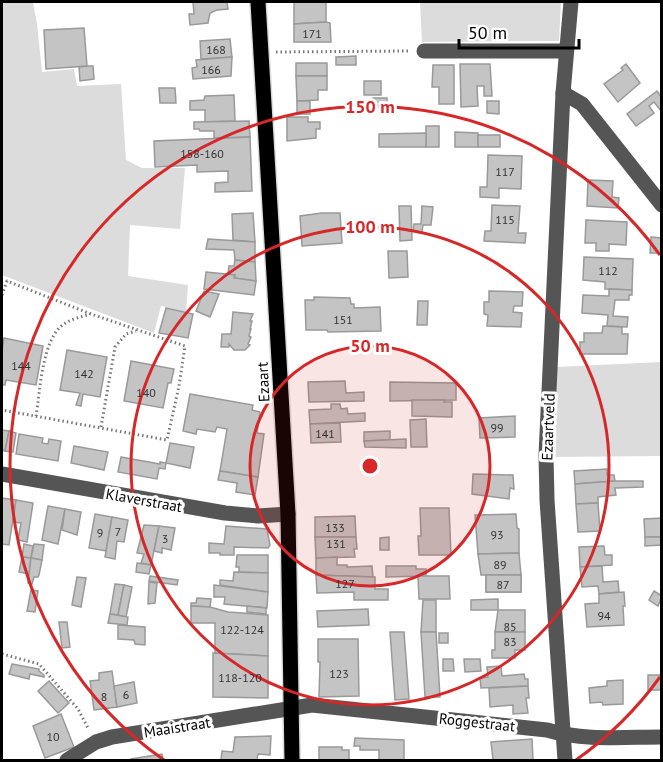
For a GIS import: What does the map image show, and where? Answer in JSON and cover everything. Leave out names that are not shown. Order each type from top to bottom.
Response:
[{"type":"main road","name":"Ezaart","points":[[258,2],[288,514],[292,760]]},
{"type":"street","name":"Ezaartveld","points":[[565,760],[546,466],[563,93],[571,2]]},
{"type":"street","points":[[424,51],[566,51]]},
{"type":"street","points":[[563,93],[582,104],[662,205]]},
{"type":"street","name":"Klaverstraat","points":[[2,474],[225,513],[258,516],[288,514]]},
{"type":"street","name":"Roggestraat","points":[[292,709],[312,705],[547,730],[563,735],[592,738],[662,737]]},
{"type":"street","name":"Maaistraat","points":[[67,760],[96,742],[112,737],[292,709]]},
{"type":"path","points":[[261,52],[424,51]]},
{"type":"path","points":[[2,296],[8,281],[91,314],[185,346],[167,440],[2,410]]},
{"type":"path","points":[[36,416],[48,347],[54,333],[64,324],[91,314]]},
{"type":"path","points":[[100,428],[115,347],[126,334],[138,330]]},
{"type":"path","points":[[2,654],[39,664],[78,709],[96,742]]},
{"type":"shaded area","points":[[2,2],[33,2],[42,72],[74,69],[77,86],[121,84],[126,160],[142,168],[185,168],[180,229],[130,225],[128,276],[188,285],[186,312],[161,306],[154,333],[2,275]]},
{"type":"shaded area","points":[[420,2],[561,2],[559,41],[422,42]]},
{"type":"shaded area","points":[[661,362],[661,456],[554,457],[557,367]]},
{"type":"building","points":[[193,2],[227,2],[228,9],[210,13],[208,23],[190,25],[189,14],[194,14]]},
{"type":"building","points":[[294,2],[326,2],[326,22],[294,24]]},
{"type":"building","points":[[330,23],[331,42],[294,42],[294,24]]},
{"type":"building","points":[[84,28],[87,66],[46,69],[44,30]]},
{"type":"building","points":[[230,39],[232,57],[201,59],[200,41]]},
{"type":"building","points":[[356,56],[356,65],[336,65],[336,57]]},
{"type":"building","points":[[232,57],[231,76],[193,79],[192,68],[197,67],[196,60]]},
{"type":"building","points":[[296,63],[327,63],[327,76],[296,76]]},
{"type":"building","points":[[460,64],[490,64],[492,96],[484,96],[484,86],[477,86],[478,106],[461,107]]},
{"type":"building","points":[[626,64],[640,83],[618,102],[604,84],[623,70],[621,68]]},
{"type":"building","points":[[433,65],[454,65],[454,104],[439,104],[439,87],[432,87]]},
{"type":"building","points":[[93,66],[94,79],[80,81],[79,67]]},
{"type":"building","points":[[296,76],[327,76],[327,90],[318,90],[318,100],[297,101]]},
{"type":"building","points":[[364,81],[381,81],[381,95],[364,95]]},
{"type":"building","points":[[159,88],[175,88],[176,103],[160,103]]},
{"type":"building","points":[[657,91],[662,98],[662,112],[654,102],[649,106],[654,113],[636,126],[627,114]]},
{"type":"building","points":[[234,95],[235,121],[205,122],[205,110],[190,110],[190,101],[204,100],[205,96]]},
{"type":"building","points":[[373,98],[387,98],[387,106],[373,106]]},
{"type":"building","points":[[297,101],[310,101],[310,114],[297,114]]},
{"type":"building","points":[[487,101],[499,101],[499,114],[487,113]]},
{"type":"building","points":[[287,117],[308,117],[308,122],[320,122],[320,129],[316,129],[316,138],[287,141]]},
{"type":"building","points":[[249,121],[250,137],[214,138],[214,131],[194,129],[194,122]]},
{"type":"building","points":[[426,126],[439,126],[439,147],[426,147]]},
{"type":"building","points":[[455,132],[478,133],[478,147],[455,147]]},
{"type":"building","points":[[426,133],[426,147],[379,147],[379,134]]},
{"type":"building","points":[[478,135],[500,135],[500,147],[478,147]]},
{"type":"building","points":[[250,137],[252,191],[215,192],[215,183],[228,182],[228,171],[197,172],[197,165],[155,167],[154,141]]},
{"type":"building","points":[[488,155],[522,156],[521,189],[499,188],[499,198],[480,197],[480,187],[487,187]]},
{"type":"building","points":[[588,180],[613,181],[612,197],[619,198],[618,208],[587,206]]},
{"type":"building","points":[[492,205],[520,206],[518,233],[526,233],[525,243],[484,241],[485,231],[491,231]]},
{"type":"building","points":[[399,206],[411,206],[412,240],[400,241]]},
{"type":"building","points":[[422,206],[433,207],[431,225],[423,225],[422,232],[413,231],[414,224],[421,224]]},
{"type":"building","points":[[253,213],[255,242],[233,240],[232,214]]},
{"type":"building","points":[[340,213],[342,243],[302,246],[300,216]]},
{"type":"building","points":[[586,220],[627,222],[626,245],[609,244],[609,251],[596,251],[596,243],[585,243]]},
{"type":"building","points":[[651,237],[662,238],[662,253],[650,253]]},
{"type":"building","points":[[208,239],[255,242],[255,262],[235,260],[234,250],[206,249]]},
{"type":"building","points":[[388,251],[407,251],[408,277],[389,278]]},
{"type":"building","points":[[584,257],[633,259],[632,290],[605,289],[605,282],[583,280]]},
{"type":"building","points":[[235,260],[255,262],[256,281],[234,278],[235,275],[228,274],[229,266],[234,266]]},
{"type":"building","points":[[206,272],[235,275],[234,278],[256,281],[254,295],[204,289]]},
{"type":"building","points":[[609,289],[632,290],[629,300],[615,300],[613,316],[628,317],[627,327],[607,326],[608,315],[582,313],[583,295],[609,296]]},
{"type":"building","points":[[204,291],[219,294],[210,317],[196,311]]},
{"type":"building","points":[[489,291],[523,292],[522,306],[514,306],[513,312],[522,313],[521,327],[487,326],[488,315],[484,314],[484,302],[489,302]]},
{"type":"building","points":[[314,297],[350,298],[354,308],[380,307],[381,331],[306,330],[305,300],[314,300]]},
{"type":"building","points":[[418,301],[428,301],[427,325],[417,325]]},
{"type":"building","points":[[166,308],[193,314],[188,338],[159,333]]},
{"type":"building","points":[[233,312],[253,314],[250,321],[252,321],[249,336],[251,337],[248,344],[250,345],[245,350],[234,350],[229,344],[229,347],[221,347],[222,334],[231,334]]},
{"type":"building","points":[[603,326],[622,327],[622,334],[628,334],[627,354],[580,354],[580,342],[584,342],[584,333],[602,333]]},
{"type":"building","points":[[4,338],[43,346],[36,385],[6,380],[5,385],[2,385]]},
{"type":"building","points":[[67,350],[107,357],[100,397],[83,394],[81,406],[76,405],[80,393],[60,390]]},
{"type":"building","points":[[131,361],[174,369],[171,383],[168,383],[163,408],[124,401]]},
{"type":"building","points":[[345,381],[346,393],[364,392],[364,401],[309,402],[308,382]]},
{"type":"building","points":[[390,382],[456,383],[456,400],[390,401]]},
{"type":"building","points":[[190,394],[253,405],[252,410],[260,412],[257,433],[264,434],[258,477],[220,471],[227,429],[217,427],[215,432],[197,429],[196,434],[183,431]]},
{"type":"building","points":[[412,400],[452,402],[452,417],[412,416]]},
{"type":"building","points":[[331,404],[340,404],[341,409],[347,408],[348,414],[365,413],[365,421],[310,424],[309,410],[331,409]]},
{"type":"building","points":[[515,416],[515,437],[480,438],[479,418]]},
{"type":"building","points":[[426,419],[427,447],[411,447],[410,420]]},
{"type":"building","points":[[340,423],[341,442],[311,443],[310,424]]},
{"type":"building","points":[[2,430],[9,431],[5,451],[2,450]]},
{"type":"building","points":[[9,431],[16,433],[13,452],[5,451]]},
{"type":"building","points":[[390,431],[390,440],[364,441],[364,432]]},
{"type":"building","points":[[19,434],[43,438],[42,443],[48,444],[49,439],[61,441],[58,461],[16,454]]},
{"type":"building","points":[[406,439],[406,448],[365,447],[364,441]]},
{"type":"building","points":[[170,443],[194,447],[190,468],[166,463]]},
{"type":"building","points":[[74,446],[108,452],[104,470],[71,463]]},
{"type":"building","points":[[121,457],[166,463],[165,469],[159,468],[157,479],[118,472]]},
{"type":"building","points":[[607,469],[607,475],[614,475],[615,481],[575,484],[574,471]]},
{"type":"building","points":[[220,471],[258,477],[255,495],[236,492],[237,483],[218,480]]},
{"type":"building","points":[[473,474],[513,475],[514,489],[510,488],[509,499],[472,494]]},
{"type":"building","points":[[643,481],[643,487],[615,488],[616,495],[598,497],[598,503],[576,504],[575,484]]},
{"type":"building","points":[[2,498],[16,500],[9,545],[2,544]]},
{"type":"building","points":[[16,500],[33,503],[27,542],[18,540],[21,523],[13,522]]},
{"type":"building","points":[[598,503],[600,531],[578,532],[576,504]]},
{"type":"building","points":[[48,506],[65,509],[58,544],[42,540]]},
{"type":"building","points":[[420,508],[449,508],[451,555],[419,555]]},
{"type":"building","points":[[65,509],[81,512],[77,535],[62,530]]},
{"type":"building","points":[[95,514],[112,517],[106,551],[89,548]]},
{"type":"building","points":[[516,514],[519,529],[519,553],[478,554],[475,515]]},
{"type":"building","points":[[355,516],[356,537],[315,537],[315,517]]},
{"type":"building","points":[[112,517],[128,520],[124,542],[117,541],[115,559],[105,557]]},
{"type":"building","points":[[662,518],[662,537],[645,537],[644,519]]},
{"type":"building","points":[[144,525],[159,526],[151,565],[141,563],[144,554],[137,553]]},
{"type":"building","points":[[159,526],[175,528],[171,550],[162,548],[162,553],[154,551]]},
{"type":"building","points":[[226,526],[267,529],[270,545],[268,548],[234,547],[234,555],[209,553],[209,543],[224,544]]},
{"type":"building","points":[[315,537],[356,537],[355,557],[316,558]]},
{"type":"building","points":[[389,537],[389,550],[380,550],[380,538]]},
{"type":"building","points":[[645,537],[662,537],[662,545],[645,546]]},
{"type":"building","points":[[24,544],[33,546],[31,558],[22,557]]},
{"type":"building","points":[[34,544],[44,545],[42,560],[31,558]]},
{"type":"building","points":[[604,546],[605,555],[612,555],[612,565],[580,567],[579,547]]},
{"type":"building","points":[[519,553],[521,575],[481,575],[478,554]]},
{"type":"building","points":[[237,555],[268,555],[268,573],[239,572],[239,567],[236,567]]},
{"type":"building","points":[[22,557],[31,558],[29,574],[19,572]]},
{"type":"building","points":[[337,557],[337,565],[372,566],[373,577],[316,575],[316,558]]},
{"type":"building","points":[[31,558],[42,560],[39,575],[34,577],[32,584],[28,583]]},
{"type":"building","points":[[137,563],[151,565],[149,574],[136,572]]},
{"type":"building","points":[[386,566],[416,566],[416,569],[426,569],[426,576],[386,577]]},
{"type":"building","points":[[602,566],[603,582],[618,581],[619,592],[599,594],[598,586],[582,587],[580,567]]},
{"type":"building","points":[[234,572],[268,573],[268,592],[220,585],[220,580],[233,581]]},
{"type":"building","points":[[316,575],[375,577],[375,589],[388,589],[388,600],[354,600],[354,592],[317,593]]},
{"type":"building","points":[[486,575],[521,575],[521,592],[486,592]]},
{"type":"building","points":[[486,575],[521,575],[521,592],[486,592]]},
{"type":"building","points":[[150,576],[178,580],[177,585],[149,581]]},
{"type":"building","points":[[418,576],[449,576],[450,599],[419,599]]},
{"type":"building","points":[[77,577],[86,578],[81,607],[72,605]]},
{"type":"building","points":[[149,582],[157,583],[155,603],[148,604]]},
{"type":"building","points":[[115,584],[124,585],[118,615],[110,614]]},
{"type":"building","points":[[124,585],[132,587],[126,617],[118,615]]},
{"type":"building","points":[[214,585],[268,592],[267,608],[224,604],[225,597],[214,597]]},
{"type":"building","points":[[31,590],[38,591],[35,612],[27,611]]},
{"type":"building","points":[[654,591],[662,596],[658,606],[649,600]]},
{"type":"building","points":[[624,592],[624,625],[587,627],[585,604],[599,603],[599,594]]},
{"type":"building","points":[[197,598],[211,599],[210,607],[191,606],[191,603],[196,603]]},
{"type":"building","points":[[498,599],[498,610],[471,610],[471,600]]},
{"type":"building","points":[[423,600],[436,600],[436,632],[421,632]]},
{"type":"building","points":[[191,606],[268,615],[268,656],[215,653],[215,623],[191,623]]},
{"type":"building","points":[[247,606],[266,608],[266,614],[247,612]]},
{"type":"building","points":[[368,609],[369,625],[318,627],[317,611]]},
{"type":"building","points":[[498,610],[525,610],[525,632],[495,632]]},
{"type":"building","points":[[110,614],[128,617],[127,625],[108,623]]},
{"type":"building","points":[[59,622],[67,622],[70,647],[62,648]]},
{"type":"building","points":[[118,625],[145,627],[145,645],[135,644],[134,640],[118,639]]},
{"type":"building","points":[[390,632],[404,632],[409,699],[395,700]]},
{"type":"building","points":[[421,632],[436,632],[440,697],[425,697]]},
{"type":"building","points":[[495,632],[525,632],[525,650],[515,650],[515,658],[492,658],[492,650],[495,650]]},
{"type":"building","points":[[439,633],[448,633],[448,643],[439,643]]},
{"type":"building","points":[[318,639],[358,639],[359,696],[319,697]]},
{"type":"building","points":[[213,653],[268,656],[268,698],[213,697]]},
{"type":"building","points":[[443,659],[453,659],[454,671],[443,671]]},
{"type":"building","points":[[464,659],[480,659],[481,671],[465,672]]},
{"type":"building","points":[[12,664],[39,669],[44,677],[30,674],[29,679],[9,674]]},
{"type":"building","points":[[501,666],[502,676],[524,674],[525,679],[528,679],[528,686],[481,688],[480,678],[488,677],[487,667]]},
{"type":"building","points":[[112,671],[117,707],[94,710],[90,681],[99,680],[99,673]]},
{"type":"building","points":[[648,675],[662,675],[662,690],[648,690]]},
{"type":"building","points":[[623,680],[623,704],[590,703],[589,688],[607,686],[607,681]]},
{"type":"building","points":[[49,681],[69,703],[58,713],[38,691]]},
{"type":"building","points":[[134,682],[137,703],[117,707],[114,686]]},
{"type":"building","points":[[528,686],[529,698],[526,698],[528,713],[513,714],[513,705],[490,707],[489,688]]},
{"type":"building","points":[[61,714],[74,747],[45,758],[33,726]]},
{"type":"building","points":[[271,736],[270,755],[258,754],[257,760],[221,760],[222,751],[233,752],[235,737]]},
{"type":"building","points":[[355,738],[404,740],[404,760],[379,760],[379,750],[360,750],[360,746],[354,746]]},
{"type":"building","points":[[532,739],[533,760],[493,760],[491,742]]},
{"type":"building","points":[[319,747],[342,747],[342,750],[349,750],[349,760],[319,760]]},
{"type":"building","points":[[162,754],[163,760],[131,760],[131,759]]}]
